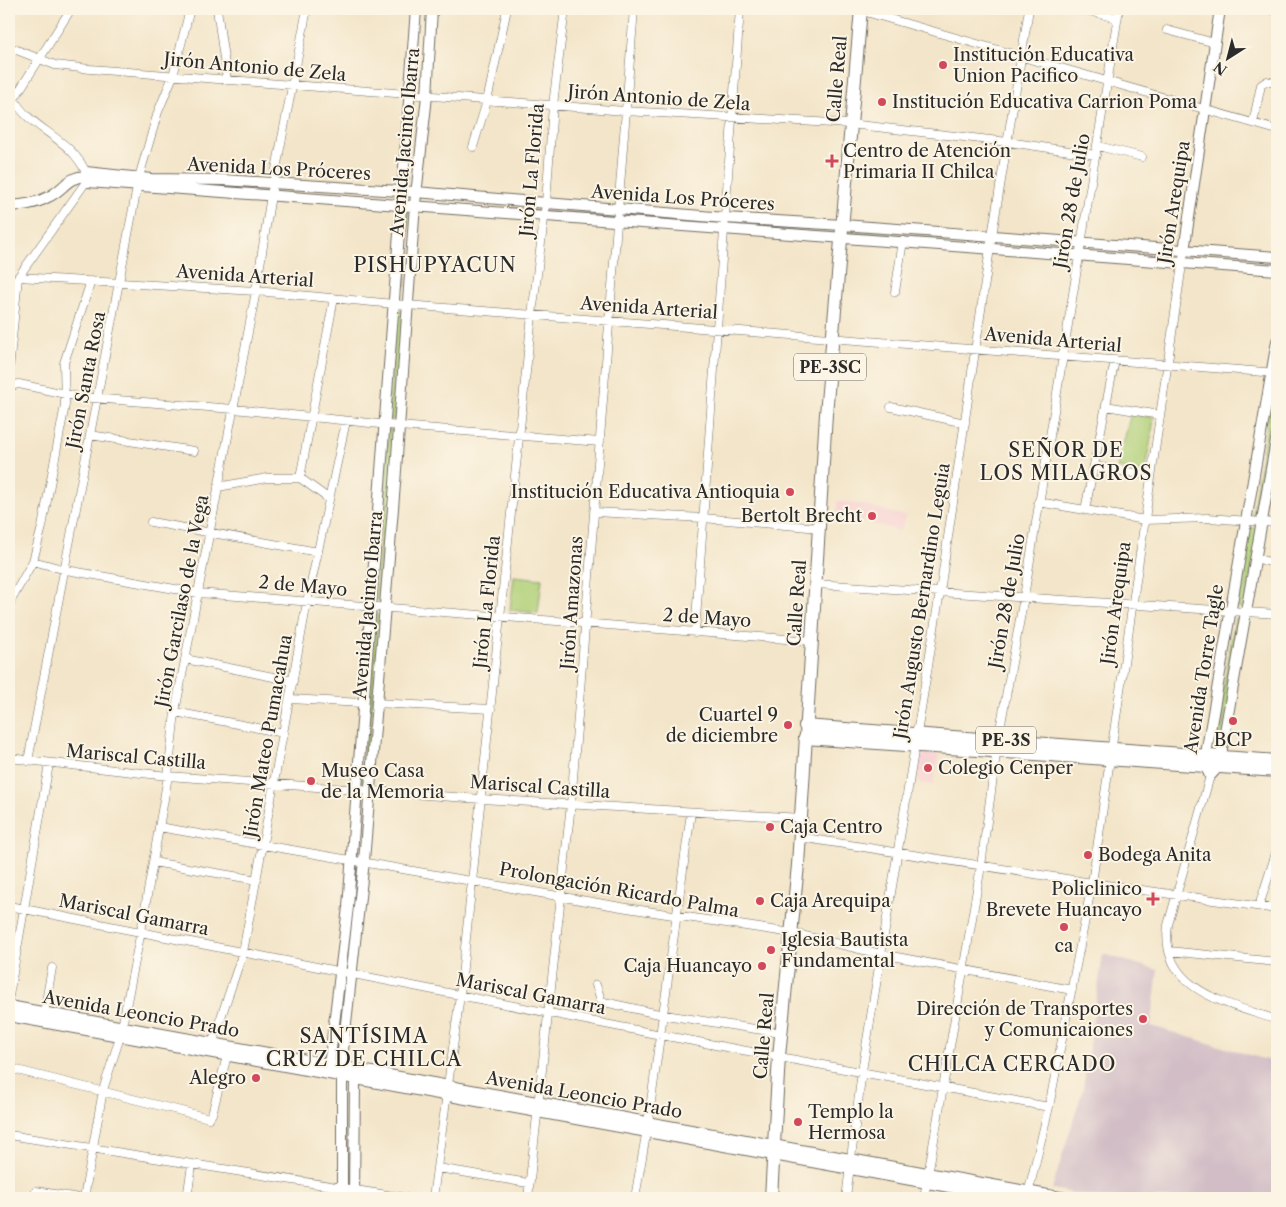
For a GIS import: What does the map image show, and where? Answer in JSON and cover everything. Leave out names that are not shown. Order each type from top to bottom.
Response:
[{"type":"main road","name":"Calle Real","points":[[771,1198],[779,1056],[800,837],[805,732],[833,338],[860,9]]},
{"type":"main road","name":"PE-3S","points":[[805,732],[1111,754],[1207,765],[1220,761],[1277,760]]},
{"type":"main road","name":"PE-3S","points":[[1220,761],[1277,771]]},
{"type":"street","points":[[9,290],[85,177],[80,159],[70,148],[42,127],[11,98],[71,9]]},
{"type":"street","name":"Jirón Santa Rosa","points":[[28,761],[66,570],[138,182],[158,112],[173,76],[190,9]]},
{"type":"street","points":[[217,9],[227,80]]},
{"type":"street","name":"Jirón Garcilaso de la Vega","points":[[84,1198],[104,1090],[121,1032],[141,931],[168,776],[175,712],[234,409],[256,291],[273,183],[307,9]]},
{"type":"street","name":"Avenida Jacinto Ibarra","points":[[329,1066],[352,860],[355,789],[376,547],[416,9]]},
{"type":"street","name":"Avenida Jacinto Ibarra","points":[[343,1194],[341,1073],[364,861],[390,549],[415,204],[427,96],[432,9]]},
{"type":"street","points":[[472,147],[487,101],[507,9]]},
{"type":"street","name":"Jirón La Florida","points":[[434,1198],[460,995],[532,315],[546,203],[553,106],[565,9]]},
{"type":"street","name":"Jirón Amazonas","points":[[528,1198],[528,1183],[571,804],[634,9]]},
{"type":"street","points":[[695,633],[740,9]]},
{"type":"street","points":[[860,9],[1277,130]]},
{"type":"street","name":"Jirón Augusto Bernardino Leguia","points":[[846,1198],[862,1071],[940,592],[990,248],[1029,9]]},
{"type":"street","points":[[1081,9],[1117,18]]},
{"type":"street","name":"Jirón 28 de Julio","points":[[924,1198],[964,970],[981,866],[997,745],[1024,597],[1119,9]]},
{"type":"street","name":"Jirón Arequipa","points":[[1028,1195],[1049,1107],[1092,883],[1181,263],[1220,9]]},
{"type":"street","points":[[1268,9],[1277,11]]},
{"type":"street","points":[[1167,30],[1215,43]]},
{"type":"street","name":"Jirón Antonio de Zela","points":[[9,47],[55,65],[625,112],[850,124],[1008,142],[1096,155]]},
{"type":"street","points":[[1253,123],[1261,84],[1267,81],[1277,84]]},
{"type":"street","points":[[1098,146],[1142,156]]},
{"type":"street","points":[[9,206],[42,200],[85,177]]},
{"type":"street","name":"Avenida Los Próceres","points":[[85,177],[271,195],[415,204],[616,221],[1277,270]]},
{"type":"street","name":"Avenida Los Próceres","points":[[138,182],[273,183],[416,192],[725,218],[1277,257]]},
{"type":"street","points":[[895,292],[903,241]]},
{"type":"street","points":[[9,370],[18,277]]},
{"type":"street","name":"Avenida Arterial","points":[[18,277],[256,291],[394,304],[1275,373]]},
{"type":"street","points":[[9,604],[33,561],[42,527],[65,395],[64,362],[91,281]]},
{"type":"street","points":[[300,478],[334,298]]},
{"type":"street","name":"Avenida Torre Tagle","points":[[1207,765],[1230,611],[1275,373],[1277,341]]},
{"type":"street","points":[[1086,510],[1115,360]]},
{"type":"street","points":[[9,386],[19,384],[65,395],[234,409],[384,425],[600,442]]},
{"type":"street","points":[[1106,406],[1160,415]]},
{"type":"street","points":[[892,407],[964,422]]},
{"type":"street","name":"Jirón Mateo Pumacahua","points":[[210,1049],[243,952],[307,602],[346,421]]},
{"type":"street","points":[[90,435],[194,450]]},
{"type":"street","name":"Avenida Torre Tagle","points":[[1220,761],[1255,558],[1274,471],[1277,435]]},
{"type":"street","points":[[1094,466],[1151,476]]},
{"type":"street","points":[[218,487],[267,478],[300,478],[329,499]]},
{"type":"street","points":[[1038,502],[1145,520],[1208,518],[1277,523]]},
{"type":"street","points":[[595,512],[703,518],[820,528]]},
{"type":"street","points":[[151,522],[318,552]]},
{"type":"street","points":[[376,547],[390,549]]},
{"type":"street","points":[[1255,558],[1277,564]]},
{"type":"street","name":"2 de Mayo","points":[[33,561],[66,570],[198,593],[812,641]]},
{"type":"street","points":[[816,584],[1277,614]]},
{"type":"street","points":[[185,659],[293,681]]},
{"type":"street","points":[[290,699],[362,703]]},
{"type":"street","points":[[376,703],[491,709]]},
{"type":"street","points":[[175,712],[284,733]]},
{"type":"street","name":"Mariscal Castilla","points":[[9,758],[168,776],[481,799],[801,818]]},
{"type":"street","points":[[9,996],[49,764]]},
{"type":"street","points":[[1207,765],[1166,939],[1169,951],[1186,981],[1199,991],[1215,999],[1277,1020]]},
{"type":"street","points":[[635,1198],[648,1127],[691,812]]},
{"type":"street","name":"Prolongación Ricardo Palma","points":[[159,827],[792,934],[881,954],[1072,990]]},
{"type":"street","points":[[800,837],[1092,883],[1277,909]]},
{"type":"street","points":[[1259,906],[1274,870],[1277,850]]},
{"type":"street","points":[[153,862],[256,880]]},
{"type":"street","name":"Mariscal Gamarra","points":[[9,906],[661,1035],[1049,1107]]},
{"type":"street","points":[[1169,951],[1277,962]]},
{"type":"street","points":[[44,1013],[52,968]]},
{"type":"street","points":[[596,985],[600,1000],[604,1002],[781,1033]]},
{"type":"street","name":"Avenida Leoncio Prado","points":[[9,1006],[121,1032]]},
{"type":"street","name":"Avenida Leoncio Prado","points":[[9,1016],[121,1032],[210,1049],[226,1056],[341,1073],[927,1178],[1028,1195],[1065,1198]]},
{"type":"street","points":[[9,1068],[104,1090],[209,1118],[212,1114],[226,1056],[231,1046]]},
{"type":"street","name":"Avenida Leoncio Prado","points":[[210,1049],[231,1046],[329,1066]]},
{"type":"street","points":[[329,1066],[341,1073]]},
{"type":"street","name":"Avenida Leoncio Prado","points":[[341,1073],[355,1080],[448,1092]]},
{"type":"street","points":[[354,1195],[355,1080]]},
{"type":"street","points":[[9,1135],[343,1194],[406,1198]]},
{"type":"street","points":[[187,1198],[192,1166]]},
{"type":"street","points":[[438,1168],[528,1183]]},
{"type":"street","name":"Avenida Leoncio Prado","points":[[927,1178],[1010,1198]]},
{"type":"street","points":[[36,1191],[79,1198]]},
{"type":"shaded area","name":"Bertolt Brecht","points":[[837,501],[859,504],[906,516],[900,531],[837,515]]},
{"type":"shaded area","name":"Colegio Cenper","points":[[922,751],[939,755],[933,785],[917,782]]},
{"type":"shaded area","points":[[1103,954],[1158,970],[1151,1026],[1277,1063],[1277,1188],[1270,1198],[1101,1198],[1052,1189],[1083,1089]]},
{"type":"green space","points":[[406,210],[409,210],[405,286],[399,286]]},
{"type":"green space","points":[[849,230],[985,240],[985,244],[850,234]]},
{"type":"green space","points":[[397,310],[403,312],[395,420],[388,418]]},
{"type":"green space","points":[[1275,375],[1277,376],[1277,421],[1261,518],[1252,516]]},
{"type":"green space","points":[[1131,413],[1154,418],[1146,470],[1144,472],[1117,468]]},
{"type":"green space","points":[[389,429],[395,431],[381,601],[375,600]]},
{"type":"green space","points":[[1250,527],[1259,529],[1244,609],[1237,607]]},
{"type":"green space","points":[[514,576],[542,579],[538,613],[510,610]]},
{"type":"green space","points":[[375,612],[379,616],[367,781],[361,783]]},
{"type":"green space","points":[[1235,619],[1242,619],[1221,741],[1215,740]]},
{"type":"place","name":"Institución Educativa Union Pacifico","points":[[943,65]]},
{"type":"place","name":"Institución Educativa Carrion Poma","points":[[882,102]]},
{"type":"place","name":"Centro de Atención Primaria II Chilca","points":[[832,161]]},
{"type":"place","name":"Institución Educativa Antioquia","points":[[790,492]]},
{"type":"place","name":"Bertolt Brecht","points":[[872,516]]},
{"type":"place","name":"BCP","points":[[1233,721]]},
{"type":"place","name":"Cuartel 9 de diciembre","points":[[788,725]]},
{"type":"place","name":"Colegio Cenper","points":[[928,768]]},
{"type":"place","name":"Museo Casa de la Memoria","points":[[311,781]]},
{"type":"place","name":"Caja Centro","points":[[770,827]]},
{"type":"place","name":"Bodega Anita","points":[[1088,855]]},
{"type":"place","name":"Policlinico Brevete Huancayo","points":[[1153,899]]},
{"type":"place","name":"Caja Arequipa","points":[[760,901]]},
{"type":"place","name":"ca","points":[[1064,927]]},
{"type":"place","name":"Iglesia Bautista Fundamental","points":[[771,950]]},
{"type":"place","name":"Caja Huancayo","points":[[762,966]]},
{"type":"place","name":"Dirección de Transportes y Comunicaiones","points":[[1143,1019]]},
{"type":"place","name":"Alegro","points":[[256,1078]]},
{"type":"place","name":"Templo la Hermosa","points":[[798,1122]]},
{"type":"district","name":"PISHUPYACUN","points":[[435,265]]},
{"type":"district","name":"SEÑOR DE LOS MILAGROS","points":[[1066,462]]},
{"type":"district","name":"SANTÍSIMA CRUZ DE CHILCA","points":[[364,1048]]},
{"type":"district","name":"CHILCA CERCADO","points":[[1012,1064]]}]
